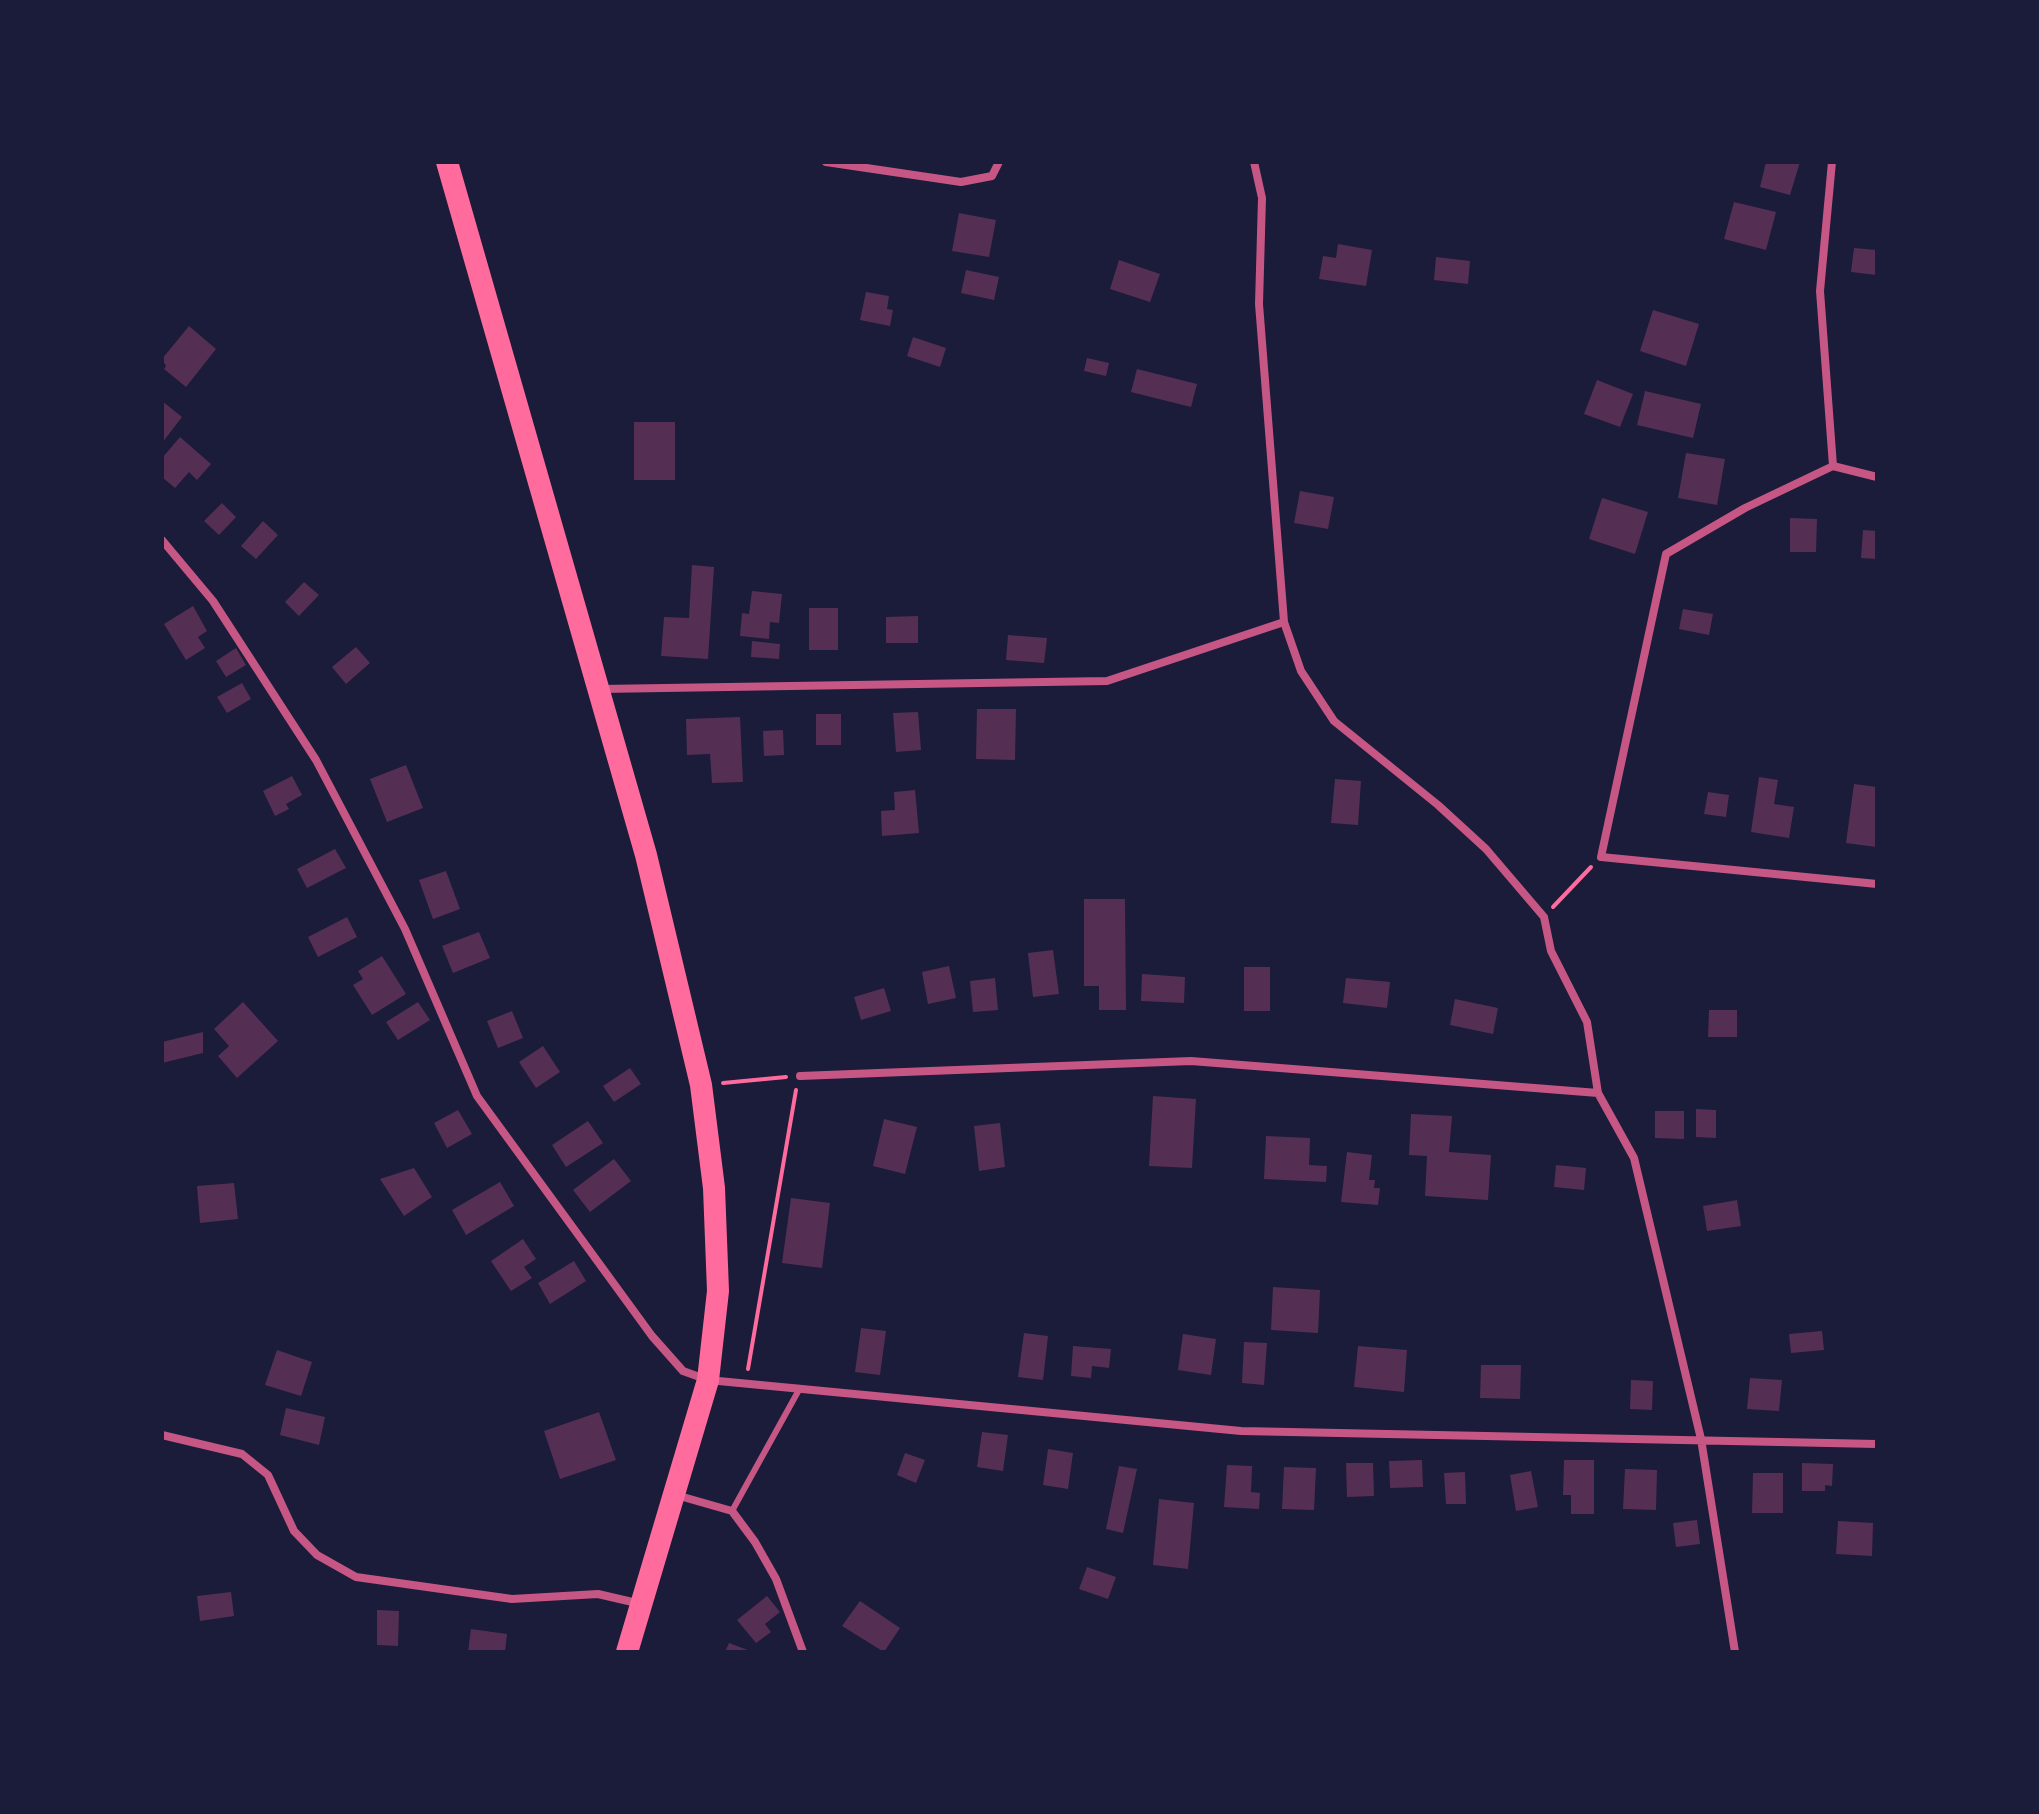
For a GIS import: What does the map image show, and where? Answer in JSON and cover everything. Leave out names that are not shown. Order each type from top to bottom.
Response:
[{"type":"highway","points":[[447,162],[646,855],[701,1085],[714,1188],[718,1291],[708,1380],[627,1652]]},
{"type":"street","points":[[826,162],[961,182],[992,176],[999,162]]},
{"type":"street","points":[[1254,162],[1262,198],[1259,304],[1284,622],[1301,671],[1334,721],[1467,832],[1544,917],[1551,951],[1587,1022],[1598,1093],[1634,1158],[1701,1439],[1735,1652]]},
{"type":"street","points":[[1832,162],[1820,291],[1833,466]]},
{"type":"street","points":[[1877,477],[1833,466],[1745,508],[1666,554],[1601,857],[1877,884]]},
{"type":"street","points":[[162,540],[213,601],[316,760],[405,929],[477,1096],[652,1336],[683,1371],[708,1380],[801,1386],[1241,1431],[1877,1444]]},
{"type":"street","points":[[600,689],[1107,681],[1284,622]]},
{"type":"street","points":[[800,1076],[1191,1061],[1598,1093]]},
{"type":"street","points":[[162,1435],[242,1454],[268,1475],[294,1531],[317,1555],[356,1577],[512,1599],[598,1594],[641,1604]]},
{"type":"street","points":[[676,1495],[732,1511],[755,1542],[776,1579],[803,1652]]},
{"type":"lane","points":[[732,1511],[801,1386]]},
{"type":"path","points":[[1544,917],[1601,857]]},
{"type":"path","points":[[701,1085],[800,1076],[790,1108],[746,1383]]},
{"type":"building","points":[[1766,162],[1800,162],[1790,195],[1760,187]]},
{"type":"building","points":[[1734,202],[1776,212],[1766,250],[1724,239]]},
{"type":"building","points":[[959,213],[996,220],[989,257],[952,251]]},
{"type":"building","points":[[1338,244],[1372,250],[1366,286],[1319,279],[1323,256],[1336,258]]},
{"type":"building","points":[[1854,248],[1877,250],[1877,275],[1851,272]]},
{"type":"building","points":[[1436,257],[1470,261],[1468,284],[1434,280]]},
{"type":"building","points":[[1119,260],[1160,274],[1150,302],[1110,289]]},
{"type":"building","points":[[966,270],[999,277],[994,300],[961,293]]},
{"type":"building","points":[[866,292],[889,296],[887,309],[893,310],[890,326],[860,320]]},
{"type":"building","points":[[1653,310],[1699,324],[1686,366],[1640,351]]},
{"type":"building","points":[[189,326],[216,349],[186,387],[164,369],[166,366],[162,359]]},
{"type":"building","points":[[913,337],[946,348],[940,367],[907,356]]},
{"type":"building","points":[[1087,358],[1109,363],[1106,376],[1084,371]]},
{"type":"building","points":[[1137,369],[1197,384],[1191,407],[1131,392]]},
{"type":"building","points":[[1597,380],[1633,394],[1620,427],[1584,414]]},
{"type":"building","points":[[1645,391],[1701,404],[1693,438],[1637,425]]},
{"type":"building","points":[[162,401],[182,417],[162,443]]},
{"type":"building","points":[[634,422],[675,422],[675,480],[634,480]]},
{"type":"building","points":[[180,437],[211,464],[197,480],[189,472],[175,488],[162,477],[162,458]]},
{"type":"building","points":[[1686,453],[1725,459],[1717,505],[1678,498]]},
{"type":"building","points":[[1300,491],[1334,497],[1328,529],[1294,523]]},
{"type":"building","points":[[1602,498],[1648,512],[1635,554],[1589,539]]},
{"type":"building","points":[[222,503],[236,517],[219,535],[204,521]]},
{"type":"building","points":[[1790,518],[1817,519],[1816,552],[1790,552]]},
{"type":"building","points":[[263,521],[278,535],[256,559],[241,546]]},
{"type":"building","points":[[1863,530],[1877,531],[1877,559],[1861,558]]},
{"type":"building","points":[[692,565],[714,567],[708,659],[661,656],[664,617],[689,618]]},
{"type":"building","points":[[304,582],[319,595],[299,616],[285,602]]},
{"type":"building","points":[[752,591],[782,594],[779,623],[770,622],[769,639],[740,636],[742,613],[749,614]]},
{"type":"building","points":[[193,606],[207,631],[198,637],[205,648],[186,660],[164,624]]},
{"type":"building","points":[[809,608],[838,608],[838,650],[809,650]]},
{"type":"building","points":[[1683,609],[1713,614],[1709,635],[1679,629]]},
{"type":"building","points":[[918,616],[918,643],[886,643],[886,617]]},
{"type":"building","points":[[1008,635],[1047,638],[1044,663],[1006,660]]},
{"type":"building","points":[[752,641],[780,644],[779,659],[751,657]]},
{"type":"building","points":[[356,647],[370,663],[346,684],[332,667]]},
{"type":"building","points":[[236,648],[246,665],[226,677],[216,661]]},
{"type":"building","points":[[242,683],[251,699],[227,713],[217,697]]},
{"type":"building","points":[[977,709],[1016,709],[1015,760],[976,759]]},
{"type":"building","points":[[918,712],[921,750],[896,752],[893,713]]},
{"type":"building","points":[[816,714],[841,714],[841,745],[816,745]]},
{"type":"building","points":[[740,717],[743,782],[712,783],[710,754],[687,755],[686,719]]},
{"type":"building","points":[[783,730],[784,755],[764,756],[763,731]]},
{"type":"building","points":[[406,765],[423,808],[387,822],[370,779]]},
{"type":"building","points":[[292,776],[302,795],[286,804],[289,809],[275,816],[263,791]]},
{"type":"building","points":[[1759,777],[1778,780],[1774,804],[1794,807],[1789,838],[1751,832]]},
{"type":"building","points":[[1335,779],[1361,781],[1358,825],[1331,823]]},
{"type":"building","points":[[1854,784],[1877,787],[1876,847],[1846,843]]},
{"type":"building","points":[[915,790],[919,833],[882,836],[881,811],[895,810],[894,792]]},
{"type":"building","points":[[1708,792],[1729,795],[1726,817],[1704,814]]},
{"type":"building","points":[[335,849],[346,868],[307,888],[297,869]]},
{"type":"building","points":[[446,871],[460,909],[433,919],[419,880]]},
{"type":"building","points":[[1084,899],[1125,899],[1126,1010],[1099,1010],[1099,986],[1084,986]]},
{"type":"building","points":[[347,917],[357,937],[318,957],[308,937]]},
{"type":"building","points":[[479,932],[490,958],[453,973],[442,946]]},
{"type":"building","points":[[1053,950],[1059,994],[1033,997],[1028,953]]},
{"type":"building","points":[[382,956],[406,994],[372,1015],[353,985],[363,979],[358,971]]},
{"type":"building","points":[[949,966],[956,998],[928,1004],[922,972]]},
{"type":"building","points":[[1244,967],[1270,967],[1270,1011],[1244,1011]]},
{"type":"building","points":[[1142,974],[1185,977],[1184,1003],[1141,1001]]},
{"type":"building","points":[[995,978],[998,1010],[973,1012],[970,981]]},
{"type":"building","points":[[1346,978],[1390,982],[1387,1008],[1343,1003]]},
{"type":"building","points":[[884,988],[891,1011],[861,1020],[854,997]]},
{"type":"building","points":[[1455,999],[1498,1008],[1493,1034],[1450,1025]]},
{"type":"building","points":[[243,1002],[278,1041],[237,1078],[218,1056],[229,1046],[214,1029]]},
{"type":"building","points":[[418,1002],[430,1020],[398,1040],[386,1022]]},
{"type":"building","points":[[1709,1010],[1737,1010],[1737,1037],[1708,1037]]},
{"type":"building","points":[[512,1011],[523,1038],[498,1048],[487,1021]]},
{"type":"building","points":[[203,1032],[203,1053],[162,1063],[162,1042]]},
{"type":"building","points":[[543,1046],[560,1072],[536,1088],[519,1062]]},
{"type":"building","points":[[630,1068],[641,1084],[614,1102],[603,1086]]},
{"type":"building","points":[[1153,1096],[1196,1099],[1192,1168],[1149,1166]]},
{"type":"building","points":[[1696,1109],[1716,1110],[1716,1138],[1696,1137]]},
{"type":"building","points":[[458,1110],[472,1134],[447,1148],[434,1123]]},
{"type":"building","points":[[1655,1111],[1684,1111],[1684,1139],[1655,1138]]},
{"type":"building","points":[[1411,1114],[1452,1116],[1449,1152],[1491,1155],[1488,1200],[1425,1196],[1427,1156],[1409,1155]]},
{"type":"building","points":[[884,1119],[917,1127],[905,1174],[873,1166]]},
{"type":"building","points":[[588,1121],[603,1143],[566,1167],[552,1145]]},
{"type":"building","points":[[1000,1123],[1005,1167],[979,1171],[974,1126]]},
{"type":"building","points":[[1266,1136],[1310,1138],[1309,1165],[1327,1166],[1326,1182],[1264,1179]]},
{"type":"building","points":[[1347,1152],[1372,1155],[1369,1180],[1375,1180],[1374,1188],[1380,1188],[1378,1205],[1341,1202]]},
{"type":"building","points":[[614,1159],[631,1181],[590,1212],[573,1190]]},
{"type":"building","points":[[1556,1165],[1586,1168],[1584,1190],[1554,1187]]},
{"type":"building","points":[[414,1168],[432,1197],[404,1216],[380,1179]]},
{"type":"building","points":[[500,1182],[514,1206],[466,1235],[452,1210]]},
{"type":"building","points":[[234,1183],[238,1219],[200,1223],[197,1186]]},
{"type":"building","points":[[791,1198],[830,1203],[822,1268],[782,1263]]},
{"type":"building","points":[[1737,1200],[1741,1226],[1707,1231],[1703,1206]]},
{"type":"building","points":[[523,1239],[536,1259],[524,1267],[532,1278],[511,1291],[491,1261]]},
{"type":"building","points":[[574,1261],[586,1281],[550,1304],[538,1283]]},
{"type":"building","points":[[1273,1287],[1320,1290],[1318,1333],[1271,1330]]},
{"type":"building","points":[[861,1328],[886,1331],[880,1375],[855,1372]]},
{"type":"building","points":[[1822,1331],[1824,1350],[1791,1353],[1789,1334]]},
{"type":"building","points":[[1024,1333],[1048,1336],[1043,1380],[1018,1377]]},
{"type":"building","points":[[1183,1334],[1216,1339],[1211,1375],[1178,1370]]},
{"type":"building","points":[[1244,1342],[1267,1343],[1264,1385],[1242,1383]]},
{"type":"building","points":[[1073,1346],[1111,1349],[1109,1368],[1092,1366],[1091,1378],[1071,1376]]},
{"type":"building","points":[[1358,1346],[1407,1350],[1404,1392],[1354,1387]]},
{"type":"building","points":[[277,1350],[312,1362],[301,1396],[265,1385]]},
{"type":"building","points":[[1481,1365],[1521,1365],[1520,1399],[1480,1398]]},
{"type":"building","points":[[1750,1378],[1782,1380],[1779,1411],[1747,1409]]},
{"type":"building","points":[[1631,1380],[1653,1381],[1652,1410],[1630,1409]]},
{"type":"building","points":[[286,1408],[325,1417],[319,1445],[280,1435]]},
{"type":"building","points":[[599,1412],[616,1460],[560,1479],[544,1431]]},
{"type":"building","points":[[982,1432],[1008,1435],[1003,1471],[977,1467]]},
{"type":"building","points":[[1048,1449],[1073,1453],[1068,1489],[1043,1485]]},
{"type":"building","points":[[905,1453],[925,1460],[916,1483],[897,1475]]},
{"type":"building","points":[[1422,1460],[1423,1487],[1390,1488],[1389,1461]]},
{"type":"building","points":[[1564,1460],[1594,1460],[1594,1514],[1571,1514],[1571,1495],[1563,1495]]},
{"type":"building","points":[[1346,1463],[1373,1463],[1374,1496],[1347,1497]]},
{"type":"building","points":[[1802,1463],[1833,1464],[1832,1486],[1825,1485],[1825,1491],[1802,1491]]},
{"type":"building","points":[[1227,1465],[1252,1466],[1251,1492],[1260,1493],[1259,1509],[1224,1507]]},
{"type":"building","points":[[1119,1466],[1137,1469],[1123,1533],[1106,1529]]},
{"type":"building","points":[[1284,1467],[1316,1468],[1314,1510],[1282,1509]]},
{"type":"building","points":[[1625,1469],[1657,1470],[1656,1510],[1623,1509]]},
{"type":"building","points":[[1531,1471],[1538,1507],[1516,1511],[1510,1475]]},
{"type":"building","points":[[1465,1472],[1466,1504],[1446,1504],[1444,1473]]},
{"type":"building","points":[[1753,1473],[1783,1473],[1783,1513],[1752,1513]]},
{"type":"building","points":[[1159,1499],[1194,1503],[1188,1569],[1153,1565]]},
{"type":"building","points":[[1697,1520],[1700,1544],[1676,1547],[1673,1523]]},
{"type":"building","points":[[1838,1521],[1873,1523],[1872,1556],[1836,1554]]},
{"type":"building","points":[[1087,1567],[1116,1577],[1108,1599],[1079,1589]]},
{"type":"building","points":[[231,1592],[234,1616],[200,1621],[197,1596]]},
{"type":"building","points":[[767,1596],[780,1612],[765,1624],[771,1632],[756,1643],[737,1620]]},
{"type":"building","points":[[860,1601],[900,1628],[884,1652],[842,1626]]},
{"type":"building","points":[[377,1610],[399,1611],[398,1646],[377,1645]]},
{"type":"building","points":[[471,1629],[507,1634],[505,1652],[468,1652]]},
{"type":"building","points":[[729,1643],[753,1652],[725,1652]]}]
